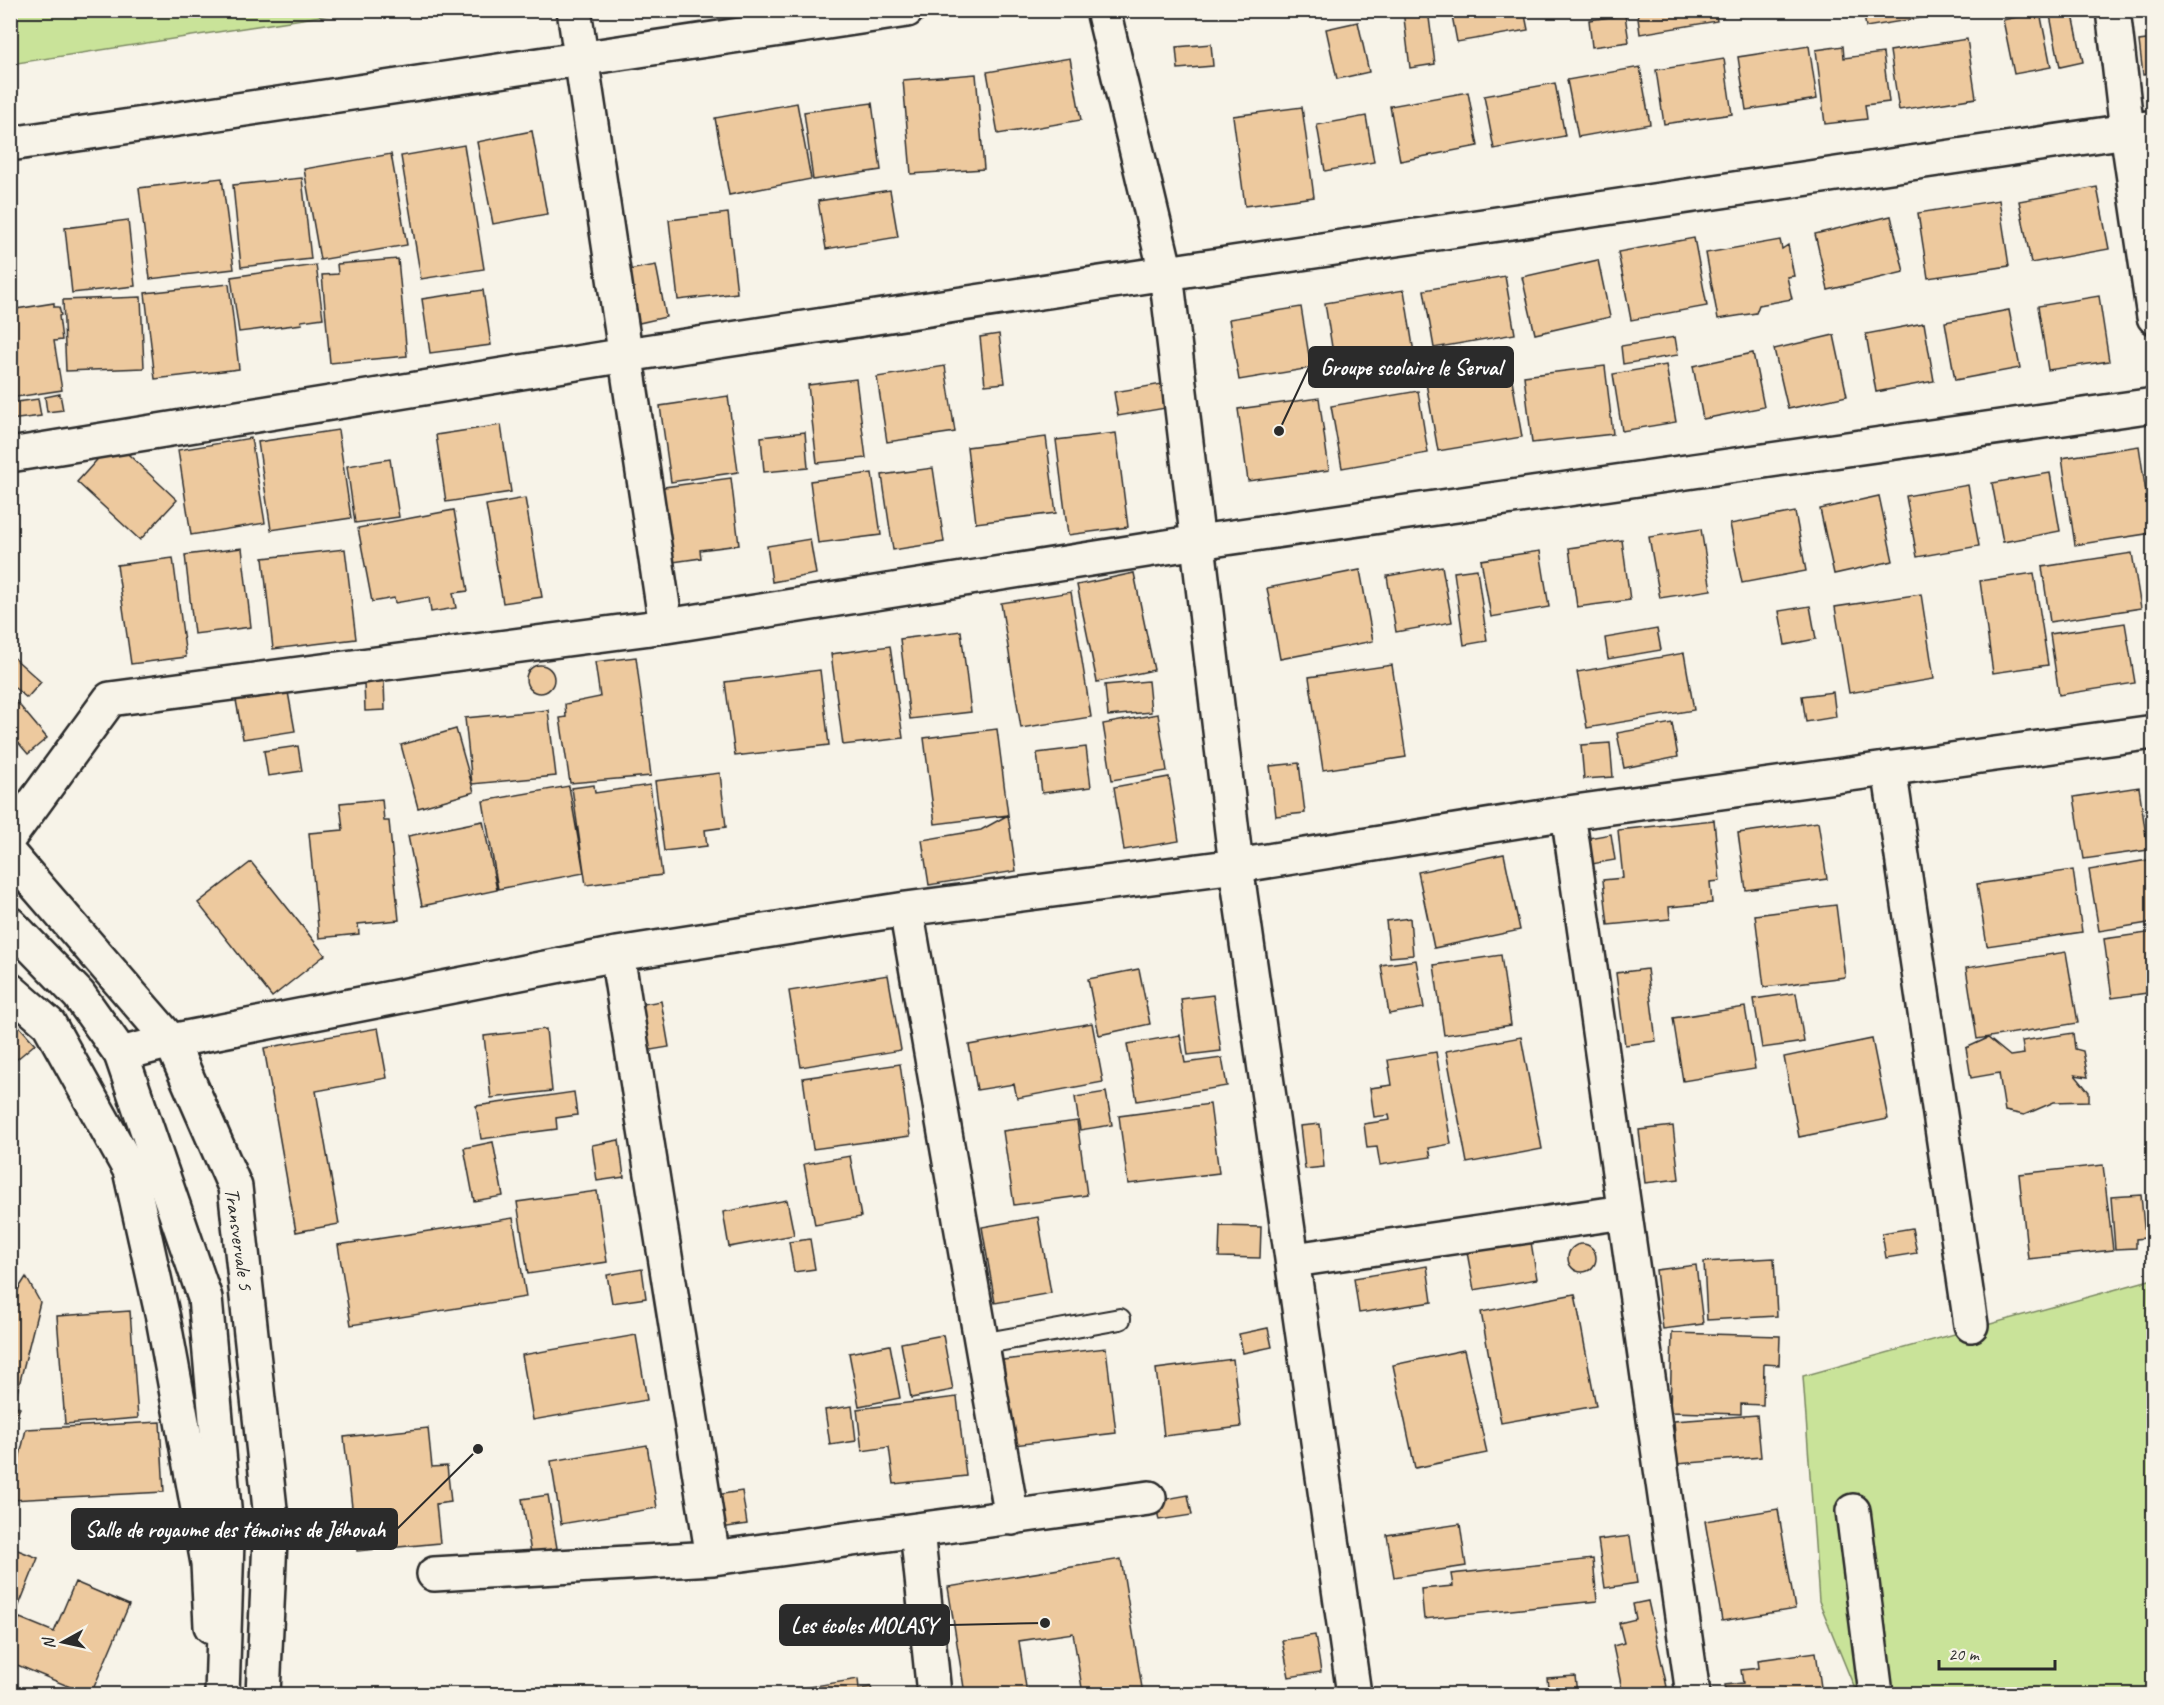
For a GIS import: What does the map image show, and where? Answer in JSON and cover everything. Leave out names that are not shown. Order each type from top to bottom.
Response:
[{"type":"street","points":[[574,10],[666,626]]},
{"type":"street","points":[[1103,10],[1166,273],[1236,866],[1294,1260],[1354,1695]]},
{"type":"street","points":[[2113,10],[2140,129],[2154,317]]},
{"type":"street","points":[[10,144],[902,11]]},
{"type":"street","points":[[10,455],[626,355],[2140,129]]},
{"type":"street","points":[[10,836],[111,699],[666,626],[1198,542],[2154,405]]},
{"type":"street","points":[[121,1054],[171,1041],[617,954],[906,909],[1236,866],[1568,813],[2154,732]]},
{"type":"street","points":[[1889,768],[1971,1325]]},
{"type":"street","points":[[1568,813],[1693,1695]]},
{"type":"street","name":"Transvervale 5","points":[[10,855],[171,1041],[235,1187],[271,1518],[263,1695]]},
{"type":"street","points":[[906,909],[1012,1518]]},
{"type":"street","name":"Transvervale 5","points":[[10,924],[79,995],[121,1054],[205,1298],[227,1541],[222,1695]]},
{"type":"street","points":[[617,954],[713,1558]]},
{"type":"street","points":[[10,990],[49,1024],[130,1170],[163,1318],[208,1563],[215,1695]]},
{"type":"street","points":[[1294,1260],[1624,1212]]},
{"type":"street","points":[[434,1574],[713,1558],[1149,1498]]},
{"type":"street","points":[[1853,1511],[1876,1695]]},
{"type":"street","points":[[917,1530],[934,1695]]},
{"type":"lane","points":[[981,1344],[1120,1319]]},
{"type":"green space","points":[[11,10],[354,10],[354,11],[11,64]]},
{"type":"green space","points":[[2153,1279],[2153,1694],[1857,1694],[1819,1601],[1803,1376]]},
{"type":"building","points":[[1171,10],[1198,10],[1172,15]]},
{"type":"building","points":[[1403,10],[1428,10],[1435,64],[1410,68]]},
{"type":"building","points":[[1451,10],[1524,10],[1528,30],[1457,42]]},
{"type":"building","points":[[1637,10],[1715,10],[1717,21],[1640,34]]},
{"type":"building","points":[[1740,10],[1779,10],[1740,16]]},
{"type":"building","points":[[1863,10],[1968,10],[1866,27]]},
{"type":"building","points":[[2049,10],[2072,10],[2083,62],[2060,67]]},
{"type":"building","points":[[2149,10],[2154,10],[2154,23],[2150,24]]},
{"type":"building","points":[[2040,12],[2051,67],[2014,74],[2003,20]]},
{"type":"building","points":[[1625,15],[1629,42],[1592,47],[1589,20]]},
{"type":"building","points":[[1358,22],[1369,72],[1337,79],[1326,29]]},
{"type":"building","points":[[1967,39],[1976,98],[1899,110],[1890,51]]},
{"type":"building","points":[[2154,39],[2154,74],[2143,75],[2139,41]]},
{"type":"building","points":[[1211,44],[1213,66],[1178,69],[1176,47]]},
{"type":"building","points":[[1809,46],[1817,99],[1746,110],[1738,57]]},
{"type":"building","points":[[1843,46],[1844,58],[1883,53],[1889,102],[1865,105],[1867,119],[1825,124],[1816,50]]},
{"type":"building","points":[[1070,58],[1081,120],[998,134],[987,72]]},
{"type":"building","points":[[1724,59],[1732,114],[1664,124],[1656,70]]},
{"type":"building","points":[[1640,67],[1650,124],[1578,137],[1567,80]]},
{"type":"building","points":[[976,74],[984,169],[911,174],[903,80]]},
{"type":"building","points":[[1555,83],[1565,136],[1494,149],[1484,96]]},
{"type":"building","points":[[1468,92],[1478,146],[1400,161],[1390,106]]},
{"type":"building","points":[[797,103],[811,179],[729,195],[715,118]]},
{"type":"building","points":[[872,103],[881,170],[813,180],[804,112]]},
{"type":"building","points":[[1302,107],[1314,197],[1245,206],[1233,116]]},
{"type":"building","points":[[1366,116],[1374,162],[1325,171],[1317,125]]},
{"type":"building","points":[[532,131],[547,214],[493,224],[477,142]]},
{"type":"building","points":[[464,145],[484,269],[421,279],[401,156]]},
{"type":"building","points":[[391,154],[407,245],[320,260],[304,169]]},
{"type":"building","points":[[2154,161],[2154,185],[2143,179]]},
{"type":"building","points":[[222,178],[234,269],[150,279],[139,188]]},
{"type":"building","points":[[302,178],[311,259],[241,267],[233,185]]},
{"type":"building","points":[[2097,187],[2109,249],[2031,263],[2019,201]]},
{"type":"building","points":[[890,190],[898,237],[826,249],[818,201]]},
{"type":"building","points":[[1999,200],[2009,266],[1928,278],[1918,213]]},
{"type":"building","points":[[728,213],[737,293],[678,300],[669,220]]},
{"type":"building","points":[[1891,216],[1904,272],[1828,290],[1815,234]]},
{"type":"building","points":[[128,220],[135,286],[72,293],[65,228]]},
{"type":"building","points":[[1694,238],[1707,306],[1631,320],[1618,252]]},
{"type":"building","points":[[1780,240],[1782,249],[1788,245],[1794,276],[1787,277],[1792,299],[1759,305],[1756,313],[1718,319],[1706,253]]},
{"type":"building","points":[[398,259],[407,356],[330,363],[322,275],[338,274],[337,264]]},
{"type":"building","points":[[1598,260],[1610,317],[1535,334],[1522,277]]},
{"type":"building","points":[[316,265],[323,318],[301,321],[302,324],[239,332],[231,277]]},
{"type":"building","points":[[656,265],[666,317],[639,323],[628,270]]},
{"type":"building","points":[[1505,276],[1515,334],[1434,348],[1424,290]]},
{"type":"building","points":[[229,284],[239,369],[155,379],[145,293]]},
{"type":"building","points":[[483,290],[491,345],[430,353],[422,299]]},
{"type":"building","points":[[1404,290],[1414,353],[1335,366],[1325,303]]},
{"type":"building","points":[[2099,296],[2109,361],[2048,370],[2038,306]]},
{"type":"building","points":[[141,297],[144,368],[66,371],[63,300]]},
{"type":"building","points":[[54,303],[54,307],[59,307],[61,315],[59,316],[62,340],[54,341],[62,390],[10,398],[10,310]]},
{"type":"building","points":[[1301,307],[1311,368],[1239,380],[1229,319]]},
{"type":"building","points":[[2009,310],[2020,368],[1955,380],[1945,322]]},
{"type":"building","points":[[1924,323],[1934,381],[1876,392],[1866,334]]},
{"type":"building","points":[[999,334],[1005,383],[985,385],[980,337]]},
{"type":"building","points":[[1834,335],[1847,396],[1788,409],[1774,349]]},
{"type":"building","points":[[1675,337],[1678,355],[1623,364],[1621,346]]},
{"type":"building","points":[[1753,353],[1764,407],[1703,419],[1693,366]]},
{"type":"building","points":[[1666,365],[1676,422],[1622,431],[1613,374]]},
{"type":"building","points":[[945,366],[955,432],[887,442],[877,377]]},
{"type":"building","points":[[1605,366],[1613,434],[1532,443],[1524,376]]},
{"type":"building","points":[[1510,368],[1522,437],[1438,451],[1426,383]]},
{"type":"building","points":[[856,379],[866,458],[817,463],[808,385]]},
{"type":"building","points":[[1162,384],[1166,408],[1118,416],[1114,392]]},
{"type":"building","points":[[1418,391],[1428,453],[1342,468],[1331,406]]},
{"type":"building","points":[[60,394],[63,410],[47,412],[45,397]]},
{"type":"building","points":[[728,396],[738,472],[671,482],[660,406]]},
{"type":"building","points":[[1319,398],[1329,470],[1248,481],[1238,409]]},
{"type":"building","points":[[38,399],[41,416],[10,420],[10,403]]},
{"type":"building","points":[[501,425],[511,492],[446,502],[436,435]]},
{"type":"building","points":[[338,430],[351,518],[271,530],[258,442]]},
{"type":"building","points":[[805,432],[808,468],[764,472],[761,437]]},
{"type":"building","points":[[1116,433],[1128,527],[1068,535],[1056,440]]},
{"type":"building","points":[[1046,437],[1056,513],[976,523],[967,447]]},
{"type":"building","points":[[251,438],[265,523],[191,535],[178,450]]},
{"type":"building","points":[[114,441],[177,500],[140,540],[77,482]]},
{"type":"building","points":[[2139,446],[2152,533],[2075,545],[2062,458]]},
{"type":"building","points":[[390,459],[399,517],[355,523],[347,466]]},
{"type":"building","points":[[933,468],[944,542],[893,550],[882,475]]},
{"type":"building","points":[[872,473],[881,535],[818,543],[810,481]]},
{"type":"building","points":[[2050,473],[2060,531],[2003,542],[1992,483]]},
{"type":"building","points":[[731,478],[739,545],[700,550],[701,558],[666,563],[657,488]]},
{"type":"building","points":[[1968,485],[1979,546],[1917,557],[1906,496]]},
{"type":"building","points":[[1879,496],[1893,561],[1834,574],[1820,509]]},
{"type":"building","points":[[525,498],[542,597],[503,603],[486,505]]},
{"type":"building","points":[[454,510],[468,591],[453,593],[456,608],[431,612],[429,597],[395,603],[394,598],[372,602],[358,528]]},
{"type":"building","points":[[1795,512],[1806,571],[1742,583],[1730,524]]},
{"type":"building","points":[[1701,529],[1711,590],[1660,598],[1649,537]]},
{"type":"building","points":[[810,539],[816,574],[772,582],[767,546]]},
{"type":"building","points":[[1622,540],[1630,600],[1577,607],[1569,548]]},
{"type":"building","points":[[242,548],[251,627],[194,634],[185,555]]},
{"type":"building","points":[[345,549],[356,639],[273,649],[263,558]]},
{"type":"building","points":[[1540,551],[1549,607],[1491,617],[1481,560]]},
{"type":"building","points":[[2132,553],[2141,608],[2050,622],[2042,567]]},
{"type":"building","points":[[173,558],[186,657],[131,664],[117,565]]},
{"type":"building","points":[[1442,566],[1452,622],[1396,632],[1387,576]]},
{"type":"building","points":[[1477,569],[1487,641],[1464,645],[1454,572]]},
{"type":"building","points":[[1360,570],[1373,641],[1280,659],[1267,588]]},
{"type":"building","points":[[1134,573],[1154,670],[1097,682],[1077,585]]},
{"type":"building","points":[[2034,573],[2048,665],[1993,673],[1980,581]]},
{"type":"building","points":[[1071,592],[1091,717],[1021,728],[1001,603]]},
{"type":"building","points":[[1921,594],[1934,679],[1849,693],[1835,607]]},
{"type":"building","points":[[1810,606],[1816,639],[1785,645],[1779,611]]},
{"type":"building","points":[[2125,623],[2135,683],[2059,695],[2050,634]]},
{"type":"building","points":[[1657,629],[1661,650],[1608,659],[1605,638]]},
{"type":"building","points":[[961,631],[971,712],[910,719],[900,639]]},
{"type":"building","points":[[890,646],[903,738],[843,745],[831,654]]},
{"type":"building","points":[[1684,653],[1694,710],[1587,728],[1577,672]]},
{"type":"building","points":[[12,656],[41,682],[27,698],[10,684],[10,658]]},
{"type":"building","points":[[636,657],[651,776],[570,783],[560,718],[566,717],[565,704],[600,697],[595,662]]},
{"type":"building","points":[[540,665],[550,669],[554,679],[550,689],[540,693],[530,689],[526,679],[530,669]]},
{"type":"building","points":[[1392,665],[1406,757],[1323,770],[1309,677]]},
{"type":"building","points":[[820,670],[829,745],[735,756],[725,682]]},
{"type":"building","points":[[384,681],[385,710],[365,711],[364,683]]},
{"type":"building","points":[[1148,681],[1151,712],[1108,716],[1105,685]]},
{"type":"building","points":[[288,692],[295,731],[243,739],[236,700]]},
{"type":"building","points":[[1833,692],[1836,717],[1806,722],[1802,696]]},
{"type":"building","points":[[10,694],[47,738],[28,754],[10,733]]},
{"type":"building","points":[[548,710],[556,776],[472,784],[465,718]]},
{"type":"building","points":[[1158,714],[1167,771],[1112,780],[1103,724]]},
{"type":"building","points":[[1672,723],[1678,757],[1624,768],[1617,733]]},
{"type":"building","points":[[456,729],[474,792],[418,808],[401,745]]},
{"type":"building","points":[[997,729],[1008,815],[935,824],[924,738]]},
{"type":"building","points":[[1610,743],[1613,777],[1584,779],[1581,745]]},
{"type":"building","points":[[298,746],[302,771],[268,776],[264,751]]},
{"type":"building","points":[[1086,747],[1091,787],[1042,793],[1037,753]]},
{"type":"building","points":[[1299,763],[1305,813],[1276,816],[1270,766]]},
{"type":"building","points":[[720,773],[726,827],[705,830],[707,846],[664,851],[655,781]]},
{"type":"building","points":[[1169,777],[1179,841],[1124,850],[1114,787]]},
{"type":"building","points":[[594,785],[595,793],[650,785],[662,875],[586,885],[572,788]]},
{"type":"building","points":[[569,786],[584,873],[498,889],[483,801]]},
{"type":"building","points":[[2139,787],[2148,850],[2084,859],[2074,797]]},
{"type":"building","points":[[382,799],[384,821],[389,821],[399,920],[358,924],[359,934],[319,938],[309,833],[343,830],[340,803]]},
{"type":"building","points":[[1008,815],[1016,871],[929,885],[922,840],[981,830]]},
{"type":"building","points":[[1714,820],[1720,881],[1710,882],[1712,903],[1669,907],[1670,919],[1608,925],[1603,880],[1623,878],[1618,830]]},
{"type":"building","points":[[483,821],[497,890],[422,906],[408,836]]},
{"type":"building","points":[[1818,822],[1827,879],[1746,890],[1738,833]]},
{"type":"building","points":[[1611,834],[1615,860],[1592,864],[1588,838]]},
{"type":"building","points":[[1504,854],[1520,930],[1434,948],[1418,872]]},
{"type":"building","points":[[2154,859],[2154,922],[2099,931],[2089,870]]},
{"type":"building","points":[[251,862],[325,955],[272,997],[198,903]]},
{"type":"building","points":[[2073,870],[2082,932],[1987,946],[1977,884]]},
{"type":"building","points":[[1836,905],[1845,977],[1764,987],[1755,915]]},
{"type":"building","points":[[1410,918],[1413,955],[1390,957],[1386,921]]},
{"type":"building","points":[[2154,932],[2154,992],[2112,998],[2104,939]]},
{"type":"building","points":[[2066,952],[2078,1023],[1977,1039],[1966,968]]},
{"type":"building","points":[[1501,955],[1511,1025],[1444,1035],[1434,965]]},
{"type":"building","points":[[1416,960],[1424,1008],[1389,1014],[1381,965]]},
{"type":"building","points":[[1139,969],[1150,1024],[1099,1035],[1088,979]]},
{"type":"building","points":[[1647,969],[1656,1041],[1625,1045],[1616,973]]},
{"type":"building","points":[[888,975],[901,1050],[801,1067],[789,991]]},
{"type":"building","points":[[1796,993],[1804,1042],[1762,1048],[1754,999]]},
{"type":"building","points":[[1213,995],[1221,1051],[1188,1055],[1181,999]]},
{"type":"building","points":[[661,1001],[669,1047],[645,1051],[637,1005]]},
{"type":"building","points":[[1745,1007],[1755,1069],[1683,1081],[1673,1018]]},
{"type":"building","points":[[10,1016],[35,1044],[10,1065]]},
{"type":"building","points":[[1092,1023],[1103,1082],[1017,1098],[1014,1084],[977,1090],[969,1045]]},
{"type":"building","points":[[378,1028],[387,1078],[316,1091],[339,1224],[296,1232],[264,1048]]},
{"type":"building","points":[[546,1029],[552,1091],[491,1098],[484,1036]]},
{"type":"building","points":[[2073,1033],[2075,1049],[2083,1051],[2088,1077],[2075,1075],[2089,1092],[2089,1101],[2054,1102],[2024,1115],[2005,1111],[1999,1073],[1971,1078],[1966,1048],[1988,1038],[2010,1056],[2024,1054],[2022,1041]]},
{"type":"building","points":[[1180,1035],[1185,1063],[1222,1058],[1227,1086],[1137,1101],[1127,1044]]},
{"type":"building","points":[[1521,1037],[1542,1149],[1467,1163],[1446,1051]]},
{"type":"building","points":[[1872,1039],[1888,1119],[1799,1137],[1784,1057]]},
{"type":"building","points":[[1436,1052],[1451,1144],[1429,1148],[1431,1157],[1380,1165],[1377,1147],[1367,1148],[1364,1124],[1390,1120],[1389,1115],[1374,1117],[1370,1088],[1392,1085],[1388,1060]]},
{"type":"building","points":[[900,1064],[910,1136],[813,1149],[803,1078]]},
{"type":"building","points":[[574,1092],[577,1115],[556,1118],[557,1129],[481,1139],[476,1106]]},
{"type":"building","points":[[1106,1092],[1112,1125],[1080,1130],[1075,1097]]},
{"type":"building","points":[[2154,1098],[2154,1147],[2147,1099]]},
{"type":"building","points":[[1210,1104],[1219,1173],[1128,1184],[1119,1116]]},
{"type":"building","points":[[1077,1121],[1087,1195],[1014,1205],[1003,1131]]},
{"type":"building","points":[[1320,1124],[1324,1167],[1305,1169],[1300,1126]]},
{"type":"building","points":[[1673,1126],[1679,1179],[1645,1183],[1639,1130]]},
{"type":"building","points":[[619,1140],[624,1177],[597,1181],[592,1145]]},
{"type":"building","points":[[493,1142],[503,1196],[474,1201],[464,1148]]},
{"type":"building","points":[[850,1156],[861,1217],[815,1225],[804,1164]]},
{"type":"building","points":[[2103,1165],[2113,1250],[2028,1259],[2019,1174]]},
{"type":"building","points":[[597,1191],[607,1262],[528,1274],[517,1202]]},
{"type":"building","points":[[2141,1195],[2145,1238],[2136,1239],[2136,1248],[2115,1249],[2111,1197]]},
{"type":"building","points":[[787,1200],[794,1235],[729,1247],[723,1212]]},
{"type":"building","points":[[1038,1217],[1051,1293],[995,1303],[982,1227]]},
{"type":"building","points":[[513,1218],[526,1297],[351,1325],[338,1245]]},
{"type":"building","points":[[1220,1226],[1261,1227],[1260,1258],[1219,1257]]},
{"type":"building","points":[[1912,1228],[1917,1253],[1886,1258],[1882,1233]]},
{"type":"building","points":[[810,1239],[815,1269],[794,1272],[789,1242]]},
{"type":"building","points":[[1531,1242],[1537,1279],[1474,1290],[1467,1252]]},
{"type":"building","points":[[1582,1244],[1592,1248],[1596,1258],[1592,1268],[1582,1272],[1572,1268],[1568,1258],[1572,1248]]},
{"type":"building","points":[[1774,1258],[1777,1316],[1707,1320],[1704,1262]]},
{"type":"building","points":[[1696,1265],[1703,1324],[1663,1329],[1656,1270]]},
{"type":"building","points":[[1427,1266],[1432,1302],[1359,1313],[1354,1278]]},
{"type":"building","points":[[642,1269],[646,1298],[612,1303],[607,1275]]},
{"type":"building","points":[[26,1277],[40,1302],[16,1397],[10,1391],[10,1302]]},
{"type":"building","points":[[1575,1294],[1596,1406],[1501,1423],[1481,1312]]},
{"type":"building","points":[[130,1311],[138,1418],[65,1424],[57,1316]]},
{"type":"building","points":[[1268,1328],[1272,1347],[1243,1353],[1239,1334]]},
{"type":"building","points":[[1672,1333],[1780,1336],[1779,1365],[1764,1364],[1763,1405],[1741,1404],[1741,1414],[1670,1412]]},
{"type":"building","points":[[636,1335],[647,1400],[533,1420],[522,1355]]},
{"type":"building","points":[[943,1335],[953,1390],[911,1398],[901,1343]]},
{"type":"building","points":[[890,1345],[900,1398],[859,1406],[849,1353]]},
{"type":"building","points":[[1106,1348],[1116,1433],[1014,1445],[1003,1360]]},
{"type":"building","points":[[1464,1350],[1487,1453],[1415,1468],[1393,1365]]},
{"type":"building","points":[[1233,1359],[1241,1427],[1164,1436],[1156,1369]]},
{"type":"building","points":[[957,1397],[966,1476],[894,1484],[889,1447],[862,1451],[857,1409]]},
{"type":"building","points":[[10,1403],[20,1408],[10,1428]]},
{"type":"building","points":[[852,1406],[856,1441],[830,1445],[825,1410]]},
{"type":"building","points":[[1757,1415],[1761,1457],[1677,1464],[1674,1421]]},
{"type":"building","points":[[160,1422],[164,1492],[10,1500],[26,1429]]},
{"type":"building","points":[[428,1428],[432,1467],[447,1466],[451,1502],[436,1504],[440,1543],[357,1551],[344,1437]]},
{"type":"building","points":[[647,1445],[657,1508],[561,1524],[551,1461]]},
{"type":"building","points":[[742,1491],[747,1524],[721,1528],[716,1495]]},
{"type":"building","points":[[548,1495],[557,1548],[531,1553],[522,1499]]},
{"type":"building","points":[[1188,1495],[1192,1515],[1159,1520],[1155,1501]]},
{"type":"building","points":[[1778,1509],[1795,1609],[1722,1621],[1705,1521]]},
{"type":"building","points":[[1460,1524],[1466,1566],[1394,1577],[1387,1535]]},
{"type":"building","points":[[1630,1536],[1637,1583],[1605,1588],[1598,1540]]},
{"type":"building","points":[[10,1547],[38,1558],[18,1608],[10,1605]]},
{"type":"building","points":[[1121,1559],[1143,1694],[1083,1694],[1073,1633],[1019,1641],[1027,1694],[965,1694],[948,1587]]},
{"type":"building","points":[[1593,1559],[1597,1601],[1424,1619],[1421,1589],[1453,1586],[1451,1574]]},
{"type":"building","points":[[75,1582],[129,1605],[91,1694],[10,1662],[10,1639],[20,1618],[54,1632]]},
{"type":"building","points":[[1648,1601],[1667,1687],[1623,1694],[1613,1646],[1624,1643],[1619,1623],[1636,1619],[1633,1604]]},
{"type":"building","points":[[1315,1635],[1321,1672],[1289,1677],[1282,1640]]},
{"type":"building","points":[[1816,1652],[1822,1694],[1726,1694],[1725,1685],[1743,1683],[1741,1670],[1759,1668],[1758,1660]]},
{"type":"building","points":[[1575,1676],[1577,1694],[1549,1694],[1547,1678]]},
{"type":"building","points":[[858,1679],[859,1689],[871,1687],[873,1694],[803,1694],[802,1688]]},
{"type":"place","name":"Groupe scolaire le Serval","points":[[1279,431]]},
{"type":"place","name":"Salle de royaume des témoins de Jéhovah","points":[[478,1449]]},
{"type":"place","name":"Les écoles MOLASY","points":[[1045,1623]]}]
